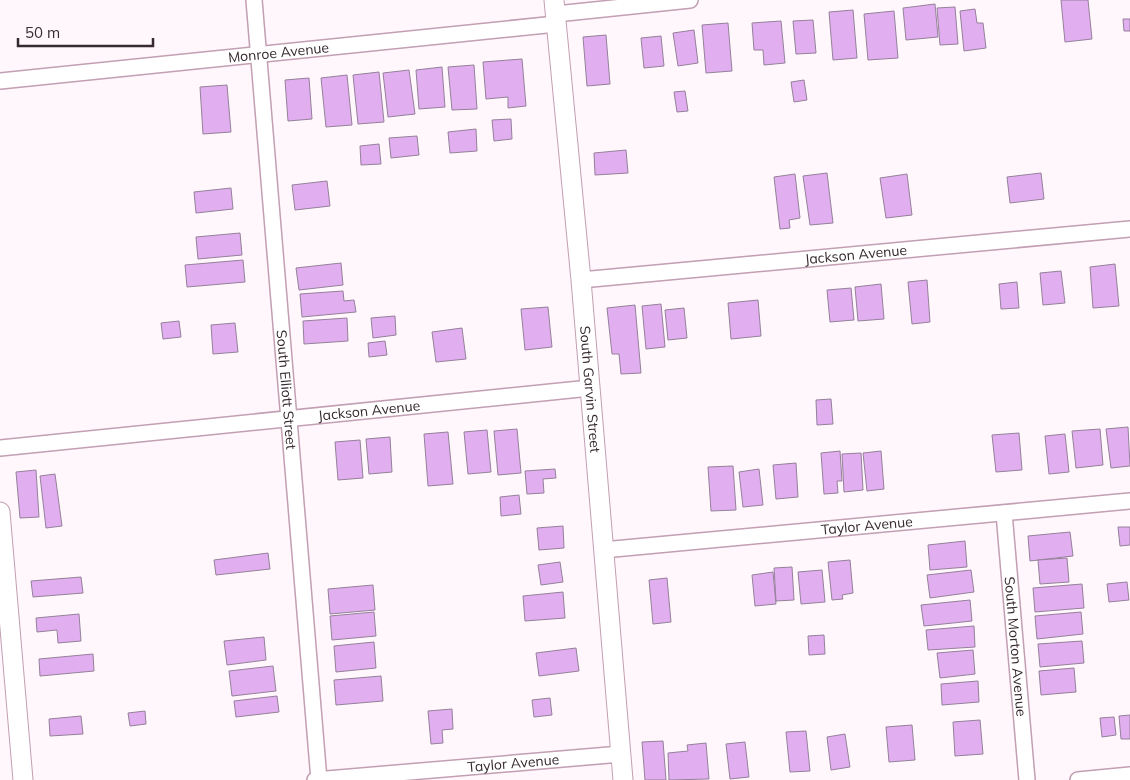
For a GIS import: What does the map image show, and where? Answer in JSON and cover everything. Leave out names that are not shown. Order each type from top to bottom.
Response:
[{"type":"street","name":"South Elliott Street","points":[[254,0],[317,780]]},
{"type":"street","name":"Monroe Avenue","points":[[0,81],[258,54],[555,13],[690,0]]},
{"type":"street","name":"South Garvin Street","points":[[555,13],[581,280],[623,780]]},
{"type":"street","name":"Jackson Avenue","points":[[581,280],[1130,229]]},
{"type":"street","name":"Jackson Avenue","points":[[0,448],[590,388]]},
{"type":"street","name":"Taylor Avenue","points":[[603,550],[1130,501]]},
{"type":"street","points":[[0,512],[23,780]]},
{"type":"street","name":"South Morton Avenue","points":[[1004,513],[1027,780]]},
{"type":"street","name":"Taylor Avenue","points":[[317,780],[621,754]]},
{"type":"street","points":[[1078,780],[1130,775]]},
{"type":"building","points":[[1061,0],[1088,0],[1092,39],[1065,42]]},
{"type":"building","points":[[935,4],[938,37],[906,40],[903,8]]},
{"type":"building","points":[[955,7],[958,44],[940,45],[937,8]]},
{"type":"building","points":[[975,9],[977,23],[983,23],[986,48],[964,51],[960,11]]},
{"type":"building","points":[[853,10],[857,58],[833,60],[829,12]]},
{"type":"building","points":[[894,11],[898,58],[868,60],[864,14]]},
{"type":"building","points":[[1123,19],[1130,19],[1130,31],[1124,31]]},
{"type":"building","points":[[813,20],[816,53],[796,54],[793,21]]},
{"type":"building","points":[[781,21],[785,63],[764,65],[763,50],[754,50],[752,23]]},
{"type":"building","points":[[728,23],[732,71],[706,73],[702,25]]},
{"type":"building","points":[[694,30],[698,63],[678,66],[673,33]]},
{"type":"building","points":[[606,35],[610,84],[587,86],[583,37]]},
{"type":"building","points":[[661,36],[664,66],[644,68],[641,38]]},
{"type":"building","points":[[522,59],[526,106],[508,108],[508,97],[486,99],[483,62]]},
{"type":"building","points":[[474,65],[477,109],[452,110],[448,67]]},
{"type":"building","points":[[442,67],[445,107],[419,109],[416,70]]},
{"type":"building","points":[[409,70],[415,114],[388,117],[383,73]]},
{"type":"building","points":[[379,72],[384,122],[358,124],[353,75]]},
{"type":"building","points":[[347,75],[352,125],[326,127],[321,78]]},
{"type":"building","points":[[309,78],[312,119],[288,121],[285,80]]},
{"type":"building","points":[[804,80],[807,100],[794,102],[791,82]]},
{"type":"building","points":[[227,85],[231,132],[203,134],[200,87]]},
{"type":"building","points":[[685,91],[688,111],[677,112],[674,92]]},
{"type":"building","points":[[511,119],[512,139],[494,141],[492,120]]},
{"type":"building","points":[[476,129],[477,151],[450,153],[448,132]]},
{"type":"building","points":[[417,136],[419,155],[391,158],[389,138]]},
{"type":"building","points":[[379,144],[381,164],[361,165],[360,146]]},
{"type":"building","points":[[626,150],[628,173],[595,175],[594,153]]},
{"type":"building","points":[[827,173],[833,223],[810,225],[803,176]]},
{"type":"building","points":[[1041,173],[1044,199],[1010,203],[1007,177]]},
{"type":"building","points":[[795,174],[800,218],[789,220],[790,228],[780,229],[774,177]]},
{"type":"building","points":[[907,174],[912,215],[886,218],[880,178]]},
{"type":"building","points":[[327,181],[330,206],[295,210],[292,185]]},
{"type":"building","points":[[231,188],[233,209],[196,213],[194,192]]},
{"type":"building","points":[[240,233],[242,255],[198,259],[196,237]]},
{"type":"building","points":[[243,260],[245,282],[187,287],[185,265]]},
{"type":"building","points":[[341,263],[343,285],[299,290],[296,268]]},
{"type":"building","points":[[1115,264],[1119,306],[1093,308],[1090,267]]},
{"type":"building","points":[[1061,271],[1065,303],[1043,305],[1040,273]]},
{"type":"building","points":[[927,280],[930,322],[912,324],[908,282]]},
{"type":"building","points":[[1017,282],[1019,308],[1001,309],[999,284]]},
{"type":"building","points":[[881,284],[884,319],[858,321],[855,287]]},
{"type":"building","points":[[851,288],[854,320],[830,322],[827,290]]},
{"type":"building","points":[[343,291],[344,301],[354,300],[356,312],[302,317],[300,294]]},
{"type":"building","points":[[758,300],[761,336],[731,339],[728,303]]},
{"type":"building","points":[[661,304],[665,347],[646,349],[642,306]]},
{"type":"building","points":[[635,305],[641,373],[621,374],[619,354],[612,354],[607,308]]},
{"type":"building","points":[[548,307],[552,347],[525,350],[521,309]]},
{"type":"building","points":[[684,308],[687,338],[668,340],[665,310]]},
{"type":"building","points":[[395,316],[396,335],[373,338],[371,318]]},
{"type":"building","points":[[347,318],[348,341],[304,344],[303,321]]},
{"type":"building","points":[[179,321],[181,337],[163,339],[161,323]]},
{"type":"building","points":[[235,323],[238,352],[213,354],[211,325]]},
{"type":"building","points":[[462,328],[466,359],[436,362],[432,332]]},
{"type":"building","points":[[385,341],[387,355],[369,357],[368,343]]},
{"type":"building","points":[[831,399],[833,424],[817,425],[816,400]]},
{"type":"building","points":[[1128,427],[1130,466],[1111,468],[1106,429]]},
{"type":"building","points":[[517,429],[521,473],[498,475],[494,431]]},
{"type":"building","points":[[1100,429],[1103,465],[1076,468],[1072,431]]},
{"type":"building","points":[[487,430],[491,472],[468,474],[464,432]]},
{"type":"building","points":[[448,432],[453,484],[428,486],[424,434]]},
{"type":"building","points":[[1019,433],[1022,470],[996,472],[992,435]]},
{"type":"building","points":[[1065,434],[1069,472],[1049,474],[1045,436]]},
{"type":"building","points":[[390,437],[392,472],[369,474],[366,439]]},
{"type":"building","points":[[360,440],[363,478],[338,480],[335,442]]},
{"type":"building","points":[[840,451],[842,481],[837,481],[838,493],[824,494],[821,453]]},
{"type":"building","points":[[881,451],[884,489],[867,491],[863,453]]},
{"type":"building","points":[[861,453],[863,490],[844,492],[842,454]]},
{"type":"building","points":[[796,463],[798,497],[776,499],[773,465]]},
{"type":"building","points":[[733,466],[736,510],[711,511],[708,467]]},
{"type":"building","points":[[555,469],[556,478],[543,479],[544,493],[527,494],[525,471]]},
{"type":"building","points":[[759,469],[763,505],[743,507],[739,472]]},
{"type":"building","points":[[36,470],[39,517],[20,518],[16,472]]},
{"type":"building","points":[[55,474],[62,526],[46,528],[40,476]]},
{"type":"building","points":[[519,495],[521,514],[501,516],[500,497]]},
{"type":"building","points":[[563,526],[564,548],[539,550],[537,528]]},
{"type":"building","points":[[1118,527],[1130,527],[1130,545],[1120,546]]},
{"type":"building","points":[[1070,532],[1073,556],[1030,561],[1028,536]]},
{"type":"building","points":[[965,541],[967,567],[930,570],[928,545]]},
{"type":"building","points":[[268,553],[270,569],[216,575],[214,560]]},
{"type":"building","points":[[1067,558],[1069,582],[1040,584],[1038,560]]},
{"type":"building","points":[[850,560],[853,593],[842,595],[843,599],[832,600],[828,562]]},
{"type":"building","points":[[560,562],[563,582],[541,585],[538,565]]},
{"type":"building","points":[[792,567],[794,600],[776,601],[774,568]]},
{"type":"building","points":[[822,570],[825,602],[801,604],[798,572]]},
{"type":"building","points":[[971,570],[974,592],[930,598],[927,575]]},
{"type":"building","points":[[773,572],[776,604],[755,606],[752,575]]},
{"type":"building","points":[[81,577],[83,593],[33,597],[31,581]]},
{"type":"building","points":[[667,578],[671,622],[653,624],[649,580]]},
{"type":"building","points":[[1127,582],[1129,600],[1109,602],[1107,584]]},
{"type":"building","points":[[1082,584],[1084,608],[1035,612],[1033,588]]},
{"type":"building","points":[[373,585],[375,610],[330,614],[328,589]]},
{"type":"building","points":[[563,592],[565,618],[525,621],[523,596]]},
{"type":"building","points":[[970,600],[972,621],[924,626],[921,605]]},
{"type":"building","points":[[374,612],[376,636],[332,640],[330,616]]},
{"type":"building","points":[[1081,612],[1083,634],[1037,639],[1035,616]]},
{"type":"building","points":[[79,614],[81,641],[58,643],[57,630],[37,632],[36,618]]},
{"type":"building","points":[[974,626],[975,647],[928,650],[926,630]]},
{"type":"building","points":[[824,635],[825,654],[809,655],[808,636]]},
{"type":"building","points":[[264,637],[266,660],[227,665],[224,641]]},
{"type":"building","points":[[1082,641],[1084,663],[1040,667],[1038,644]]},
{"type":"building","points":[[374,642],[376,668],[336,672],[334,646]]},
{"type":"building","points":[[576,648],[579,671],[539,676],[536,653]]},
{"type":"building","points":[[973,650],[975,674],[940,678],[937,653]]},
{"type":"building","points":[[93,654],[94,671],[40,676],[39,659]]},
{"type":"building","points":[[273,666],[276,691],[232,696],[229,671]]},
{"type":"building","points":[[1074,668],[1076,692],[1041,695],[1039,671]]},
{"type":"building","points":[[381,676],[383,701],[336,705],[334,680]]},
{"type":"building","points":[[978,681],[979,702],[942,705],[941,684]]},
{"type":"building","points":[[277,696],[279,712],[236,717],[234,701]]},
{"type":"building","points":[[550,698],[552,715],[534,717],[532,700]]},
{"type":"building","points":[[452,709],[453,729],[442,730],[443,743],[431,744],[428,711]]},
{"type":"building","points":[[145,711],[146,724],[130,726],[128,713]]},
{"type":"building","points":[[1130,715],[1130,739],[1121,739],[1119,716]]},
{"type":"building","points":[[81,716],[83,734],[50,736],[49,719]]},
{"type":"building","points":[[1114,717],[1116,735],[1102,737],[1100,718]]},
{"type":"building","points":[[980,720],[983,754],[955,756],[953,722]]},
{"type":"building","points":[[912,725],[915,760],[889,762],[886,727]]},
{"type":"building","points":[[806,731],[810,771],[790,772],[786,732]]},
{"type":"building","points":[[845,734],[850,767],[831,770],[827,737]]},
{"type":"building","points":[[663,741],[666,780],[645,780],[642,742]]},
{"type":"building","points":[[745,742],[749,777],[730,779],[726,744]]},
{"type":"building","points":[[706,743],[709,779],[669,780],[668,753],[688,751],[687,745]]}]
